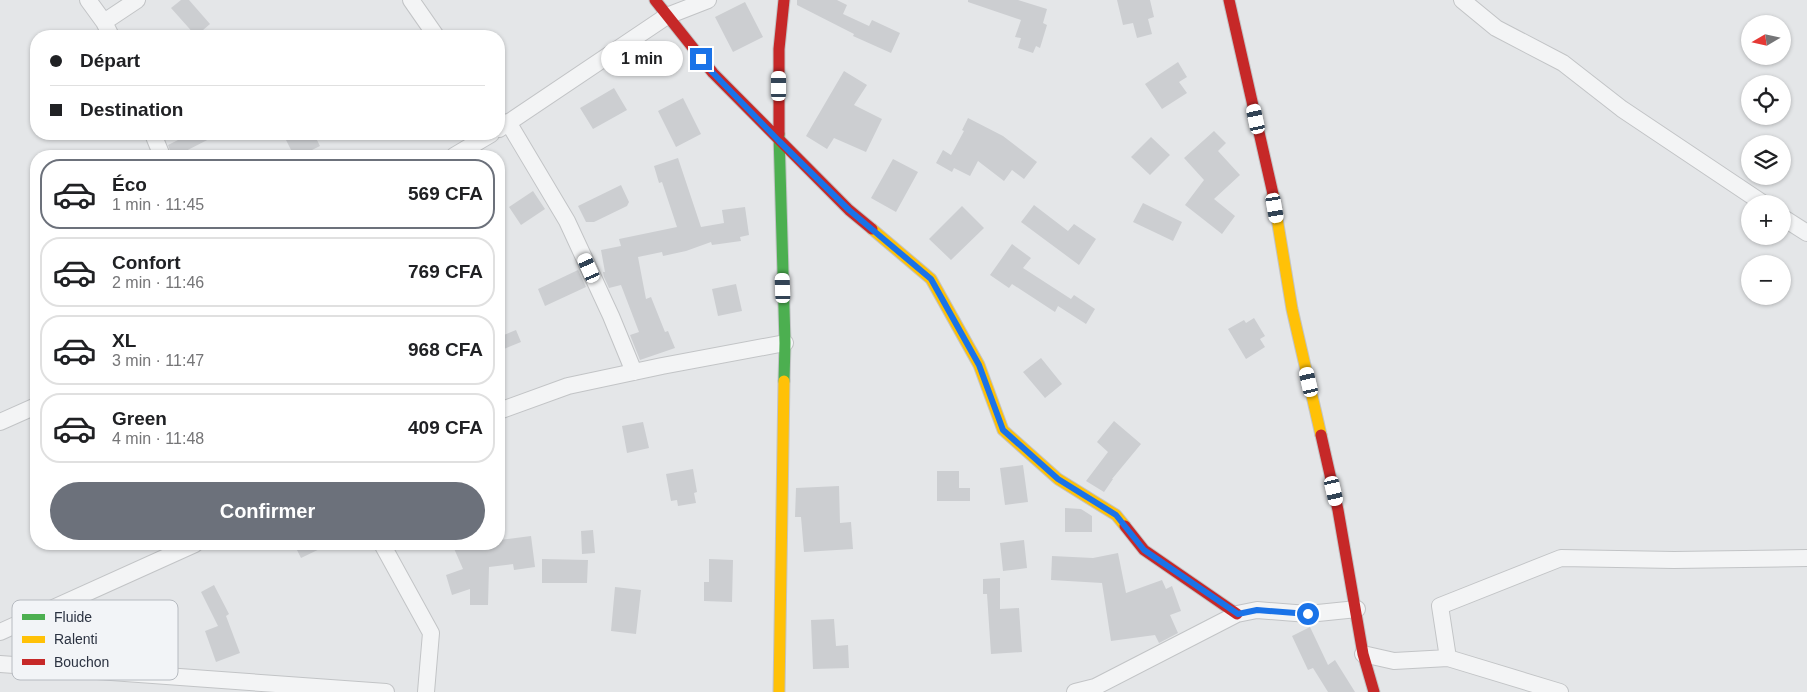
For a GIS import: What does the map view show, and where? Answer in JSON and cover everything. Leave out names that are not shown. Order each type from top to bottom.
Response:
[{"type":"street","points":[[88,0],[107,29],[137,0]]},
{"type":"street","points":[[411,0],[432,30]]},
{"type":"street","points":[[655,0],[713,73],[779,141],[849,210],[931,279],[979,365],[1003,430],[1058,479],[1116,515],[1144,550],[1238,614]]},
{"type":"street","points":[[505,124],[667,16],[708,0]]},
{"type":"street","points":[[779,692],[785,343],[779,141],[779,49],[784,0]]},
{"type":"street","points":[[1229,0],[1272,191],[1292,309],[1338,510],[1363,654],[1374,692]]},
{"type":"street","points":[[1462,0],[1496,28],[1563,63],[1622,109],[1751,195]]},
{"type":"street","points":[[505,127],[567,221],[611,316],[634,372]]},
{"type":"street","points":[[464,150],[480,140]]},
{"type":"street","points":[[1791,223],[1807,233]]},
{"type":"street","points":[[505,410],[568,386],[785,343]]},
{"type":"street","points":[[0,422],[30,409]]},
{"type":"street","points":[[71,600],[182,550]]},
{"type":"street","points":[[385,550],[431,633],[426,692]]},
{"type":"street","points":[[1448,658],[1440,606],[1561,558],[1674,560],[1807,558]]},
{"type":"street","points":[[1075,692],[1095,687],[1238,614],[1257,610],[1308,614],[1356,609]]},
{"type":"street","points":[[0,632],[12,627]]},
{"type":"street","points":[[1363,654],[1394,661],[1448,658],[1560,692]]},
{"type":"street","points":[[178,678],[386,692]]},
{"type":"building","points":[[181,0],[189,0],[210,24],[203,30],[191,30],[171,8]]},
{"type":"building","points":[[797,0],[837,0],[847,5],[843,14],[869,26],[872,20],[900,33],[891,53],[853,36],[854,34],[797,5]]},
{"type":"building","points":[[968,0],[1018,0],[1047,9],[1043,23],[1047,25],[1040,48],[1036,46],[1033,53],[1018,48],[1021,38],[1015,37],[1021,20],[968,2]]},
{"type":"building","points":[[1117,0],[1150,0],[1154,17],[1148,19],[1152,34],[1137,38],[1133,23],[1123,25]]},
{"type":"building","points":[[745,2],[763,37],[733,52],[715,17]]},
{"type":"building","points":[[1178,62],[1187,77],[1179,82],[1187,93],[1162,109],[1145,84]]},
{"type":"building","points":[[844,71],[867,85],[854,105],[882,119],[866,152],[834,138],[827,149],[806,136]]},
{"type":"building","points":[[614,88],[627,110],[593,129],[580,108]]},
{"type":"building","points":[[683,98],[701,134],[676,147],[658,111]]},
{"type":"building","points":[[968,118],[1003,136],[1037,162],[1024,179],[1012,170],[1004,181],[978,161],[970,176],[954,168],[952,172],[936,163],[943,150],[951,155],[964,131],[962,130]]},
{"type":"building","points":[[1214,131],[1226,143],[1218,151],[1240,175],[1214,199],[1235,216],[1222,234],[1185,205],[1204,180],[1184,158]]},
{"type":"building","points":[[1151,137],[1170,155],[1150,175],[1131,157]]},
{"type":"building","points":[[178,140],[207,140],[188,150],[170,150],[168,145]]},
{"type":"building","points":[[286,140],[317,140],[320,146],[312,150],[291,150]]},
{"type":"building","points":[[678,158],[701,227],[724,223],[722,210],[745,207],[749,235],[740,237],[741,241],[712,245],[711,242],[686,251],[663,256],[662,252],[638,257],[646,299],[651,297],[665,332],[668,331],[675,348],[640,360],[630,335],[639,332],[621,285],[609,288],[604,277],[603,272],[605,272],[601,250],[621,246],[619,239],[677,227],[662,182],[659,183],[654,166]]},
{"type":"building","points":[[893,159],[918,172],[896,212],[871,198]]},
{"type":"building","points":[[621,185],[629,202],[627,206],[594,222],[586,222],[578,206]]},
{"type":"building","points":[[533,191],[545,209],[521,225],[509,207]]},
{"type":"building","points":[[1143,203],[1182,222],[1173,241],[1133,222]]},
{"type":"building","points":[[1034,205],[1068,231],[1074,224],[1096,239],[1079,265],[1021,222]]},
{"type":"building","points":[[962,206],[984,228],[951,260],[929,239]]},
{"type":"building","points":[[1012,244],[1031,258],[1023,268],[1071,299],[1074,295],[1095,309],[1086,324],[1058,306],[1055,312],[1012,284],[1009,288],[990,275]]},
{"type":"building","points":[[578,270],[586,287],[545,306],[538,289]]},
{"type":"building","points":[[736,284],[742,311],[718,316],[712,289]]},
{"type":"building","points":[[1254,318],[1265,336],[1260,339],[1265,347],[1246,359],[1228,329],[1244,320],[1246,323]]},
{"type":"building","points":[[516,330],[521,342],[505,349],[505,335]]},
{"type":"building","points":[[1041,358],[1062,384],[1045,398],[1023,372]]},
{"type":"building","points":[[1114,421],[1141,444],[1112,479],[1104,492],[1086,481],[1108,452],[1097,442]]},
{"type":"building","points":[[643,422],[649,448],[627,453],[622,426]]},
{"type":"building","points":[[1023,465],[1028,502],[1005,505],[1000,468]]},
{"type":"building","points":[[693,469],[697,492],[694,493],[696,503],[678,506],[677,500],[671,501],[666,474]]},
{"type":"building","points":[[937,471],[959,471],[959,488],[970,488],[970,501],[937,501]]},
{"type":"building","points":[[839,486],[840,523],[851,522],[853,549],[804,552],[801,517],[795,517],[796,488]]},
{"type":"building","points":[[1065,508],[1081,509],[1092,516],[1092,532],[1065,532]]},
{"type":"building","points":[[593,530],[595,553],[582,554],[581,531]]},
{"type":"building","points":[[531,536],[535,567],[514,570],[513,564],[489,567],[488,605],[470,605],[470,589],[452,595],[446,575],[463,569],[455,550],[505,550],[505,539]]},
{"type":"building","points":[[1024,540],[1027,568],[1003,571],[1000,543]]},
{"type":"building","points":[[297,550],[318,550],[301,558]]},
{"type":"building","points":[[1118,553],[1126,593],[1162,580],[1166,589],[1172,586],[1181,611],[1170,615],[1178,633],[1159,643],[1155,635],[1111,641],[1102,583],[1051,580],[1052,556],[1093,558]]},
{"type":"building","points":[[542,559],[588,560],[587,583],[542,583]]},
{"type":"building","points":[[709,559],[733,560],[732,602],[704,601],[704,582],[709,582]]},
{"type":"building","points":[[1000,578],[1000,609],[1019,608],[1022,652],[991,654],[987,594],[983,594],[983,579]]},
{"type":"building","points":[[214,585],[229,614],[226,616],[240,653],[216,662],[205,631],[218,626],[201,592]]},
{"type":"building","points":[[615,587],[641,590],[636,634],[611,631]]},
{"type":"building","points":[[834,619],[836,646],[848,645],[849,668],[813,669],[811,620]]},
{"type":"building","points":[[1310,627],[1328,665],[1335,660],[1355,692],[1328,692],[1313,668],[1308,670],[1292,636]]},
{"type":"traffic: fast","points":[[779,134],[785,343],[784,381]]},
{"type":"traffic: slow","points":[[1273,194],[1292,309],[1321,435]]},
{"type":"traffic: slow","points":[[872,229],[931,279],[979,365],[1003,430],[1058,479],[1116,515],[1125,526]]},
{"type":"traffic: slow","points":[[779,692],[784,381]]},
{"type":"traffic: jam","points":[[655,0],[713,73],[849,210],[872,229]]},
{"type":"traffic: jam","points":[[779,134],[779,49],[784,0]]},
{"type":"traffic: jam","points":[[1229,0],[1273,194]]},
{"type":"traffic: jam","points":[[1321,435],[1338,510],[1363,654],[1374,692]]},
{"type":"traffic: jam","points":[[1125,526],[1144,550],[1237,614]]},
{"type":"route","points":[[701,59],[779,141],[849,210],[931,279],[979,365],[1003,430],[1058,479],[1116,515],[1144,550],[1238,614],[1257,610],[1308,614]]}]
